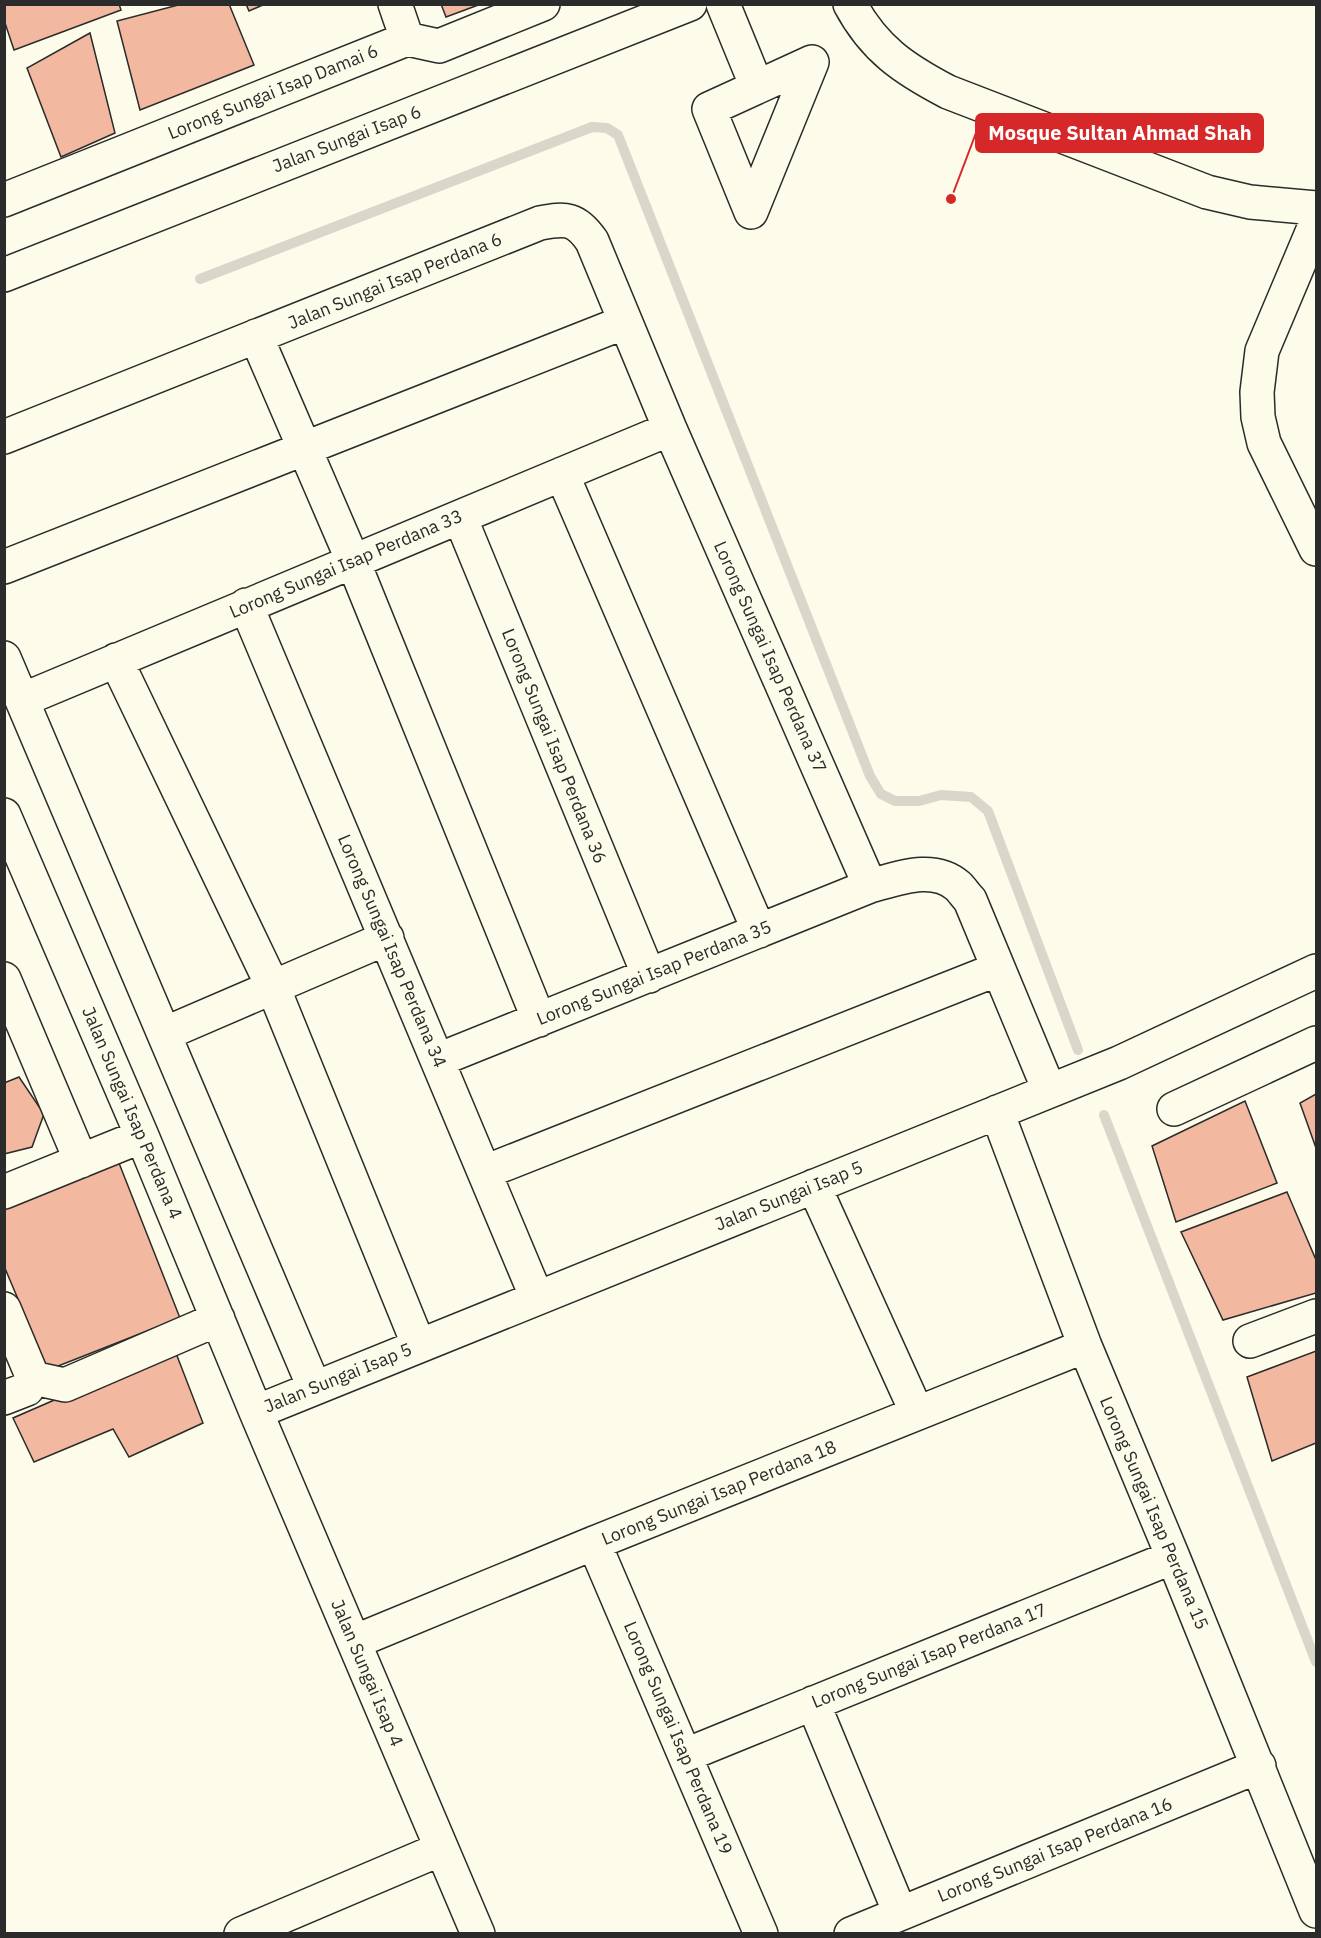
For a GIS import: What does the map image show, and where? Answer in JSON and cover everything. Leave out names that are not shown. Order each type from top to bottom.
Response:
[{"type":"street","points":[[394,4],[407,39],[439,46],[543,4]]},
{"type":"street","name":"Jalan Sungai Isap 6","points":[[4,275],[690,4]]},
{"type":"street","points":[[723,4],[757,87]]},
{"type":"street","points":[[850,4],[872,40],[894,60],[919,77],[948,92],[1207,192],[1250,202],[1317,208]]},
{"type":"street","name":"Lorong Sungai Isap Damai 6","points":[[4,200],[407,39]]},
{"type":"street","name":"Jalan Sungai Isap Perdana 6","points":[[4,437],[540,223],[556,220],[571,221],[583,229],[592,242],[670,429]]},
{"type":"street","points":[[1314,539],[1264,443],[1258,417],[1257,392],[1262,351],[1317,223]]},
{"type":"street","points":[[4,567],[625,322]]},
{"type":"street","points":[[256,336],[352,561],[539,1020]]},
{"type":"street","name":"Lorong Sungai Isap Perdana 33","points":[[22,700],[670,429]]},
{"type":"street","name":"Lorong Sungai Isap Perdana 37","points":[[670,429],[870,886]]},
{"type":"street","points":[[562,474],[759,931]]},
{"type":"street","name":"Lorong Sungai Isap Perdana 36","points":[[460,517],[649,976]]},
{"type":"street","name":"Lorong Sungai Isap Perdana 34","points":[[246,605],[537,1298]]},
{"type":"street","points":[[4,658],[314,1388]]},
{"type":"street","points":[[116,660],[273,987],[419,1346]]},
{"type":"street","name":"Jalan Sungai Isap Perdana 4","points":[[4,815],[142,1136],[256,1412]]},
{"type":"street","name":"Lorong Sungai Isap Perdana 35","points":[[438,1060],[870,886],[921,874],[941,877],[957,885],[970,900],[1048,1090]]},
{"type":"street","points":[[164,1034],[387,938]]},
{"type":"street","points":[[485,1172],[998,969]]},
{"type":"street","name":"Jalan Sungai Isap 5","points":[[256,1412],[1119,1063],[1317,971]]},
{"type":"street","points":[[4,979],[81,1161]]},
{"type":"street","points":[[1174,1109],[1317,1043]]},
{"type":"street","name":"Lorong Sungai Isap Perdana 15","points":[[997,1113],[1085,1346],[1317,1911]]},
{"type":"street","points":[[4,1192],[142,1136]]},
{"type":"street","points":[[814,1186],[916,1413]]},
{"type":"street","points":[[4,1309],[33,1378]]},
{"type":"street","points":[[1250,1341],[1317,1316]]},
{"type":"street","points":[[33,1378],[65,1385],[218,1319]]},
{"type":"street","name":"Lorong Sungai Isap Perdana 18","points":[[354,1641],[1085,1346]]},
{"type":"street","points":[[4,1398],[27,1389],[33,1378]]},
{"type":"street","name":"Jalan Sungai Isap 4","points":[[256,1412],[478,1934]]},
{"type":"street","name":"Lorong Sungai Isap Perdana 19","points":[[594,1543],[761,1934]]},
{"type":"street","name":"Lorong Sungai Isap Perdana 17","points":[[686,1755],[1173,1557]]},
{"type":"street","points":[[813,1703],[900,1913]]},
{"type":"street","name":"Lorong Sungai Isap Perdana 16","points":[[851,1934],[1259,1766]]},
{"type":"street","points":[[241,1934],[441,1849]]},
{"type":"building","points":[[4,4],[119,4],[121,10],[14,50],[4,20]]},
{"type":"building","points":[[182,4],[229,4],[254,65],[140,110],[117,21]]},
{"type":"building","points":[[246,4],[265,4],[249,11]]},
{"type":"building","points":[[441,4],[481,4],[446,17]]},
{"type":"building","points":[[90,33],[115,133],[61,157],[27,68]]},
{"type":"building","points":[[19,1077],[44,1114],[32,1147],[4,1154],[4,1083]]},
{"type":"building","points":[[1316,1094],[1316,1148],[1300,1103]]},
{"type":"building","points":[[1245,1101],[1277,1183],[1176,1222],[1152,1146]]},
{"type":"building","points":[[117,1158],[180,1318],[48,1370],[4,1266],[4,1208]]},
{"type":"building","points":[[1287,1192],[1316,1260],[1316,1293],[1223,1320],[1181,1232]]},
{"type":"building","points":[[174,1348],[203,1423],[129,1457],[113,1429],[34,1462],[13,1418]]},
{"type":"building","points":[[1316,1351],[1316,1443],[1272,1461],[1247,1377]]},
{"type":"waterway","points":[[200,279],[592,127],[607,128],[618,135],[870,776],[881,794],[895,801],[919,801],[941,795],[971,797],[988,811],[1078,1050]]},
{"type":"waterway","points":[[1104,1115],[1316,1662]]},
{"type":"place","name":"Mosque Sultan Ahmad Shah","points":[[951,199]]}]
